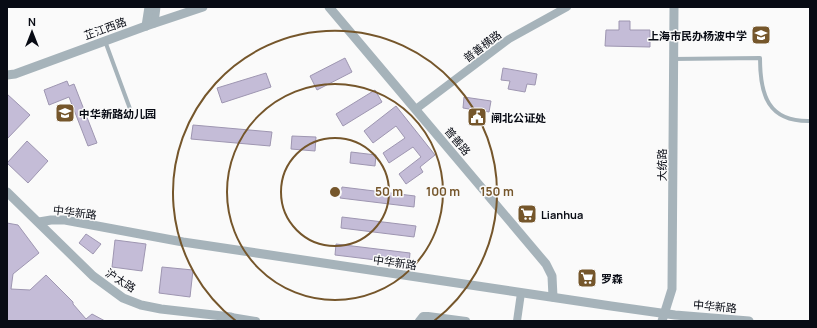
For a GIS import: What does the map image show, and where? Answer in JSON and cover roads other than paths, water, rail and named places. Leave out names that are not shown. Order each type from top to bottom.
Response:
[{"type":"street","points":[[149,7],[150,25]]},
{"type":"street","points":[[150,25],[156,7]]},
{"type":"street","name":"芷江西路","points":[[7,80],[11,75],[203,7]]},
{"type":"street","name":"普善路","points":[[330,7],[546,264],[552,276],[553,297]]},
{"type":"street","name":"普善横路","points":[[416,109],[509,39],[567,7]]},
{"type":"street","name":"大统路","points":[[664,317],[672,288],[674,7]]},
{"type":"street","name":"沪太路","points":[[7,192],[93,276],[123,298],[141,305],[161,309],[220,319],[256,321]]},
{"type":"street","name":"中华新路","points":[[39,222],[65,220],[183,242],[553,297],[664,317],[749,321]]},
{"type":"street","points":[[517,321],[521,293]]},
{"type":"street","points":[[419,321],[423,316],[466,321]]},
{"type":"lane","points":[[104,41],[133,117]]},
{"type":"lane","points":[[673,59],[760,58],[760,82],[766,100],[778,115],[795,122],[810,121]]},
{"type":"place","name":"上海市民办杨波中学","points":[[761,35]]},
{"type":"place","name":"中华新路幼儿园","points":[[65,113]]},
{"type":"place","name":"闸北公证处","points":[[477,117]]},
{"type":"place","name":"Lianhua","points":[[527,214]]},
{"type":"place","name":"罗森","points":[[587,278]]}]
